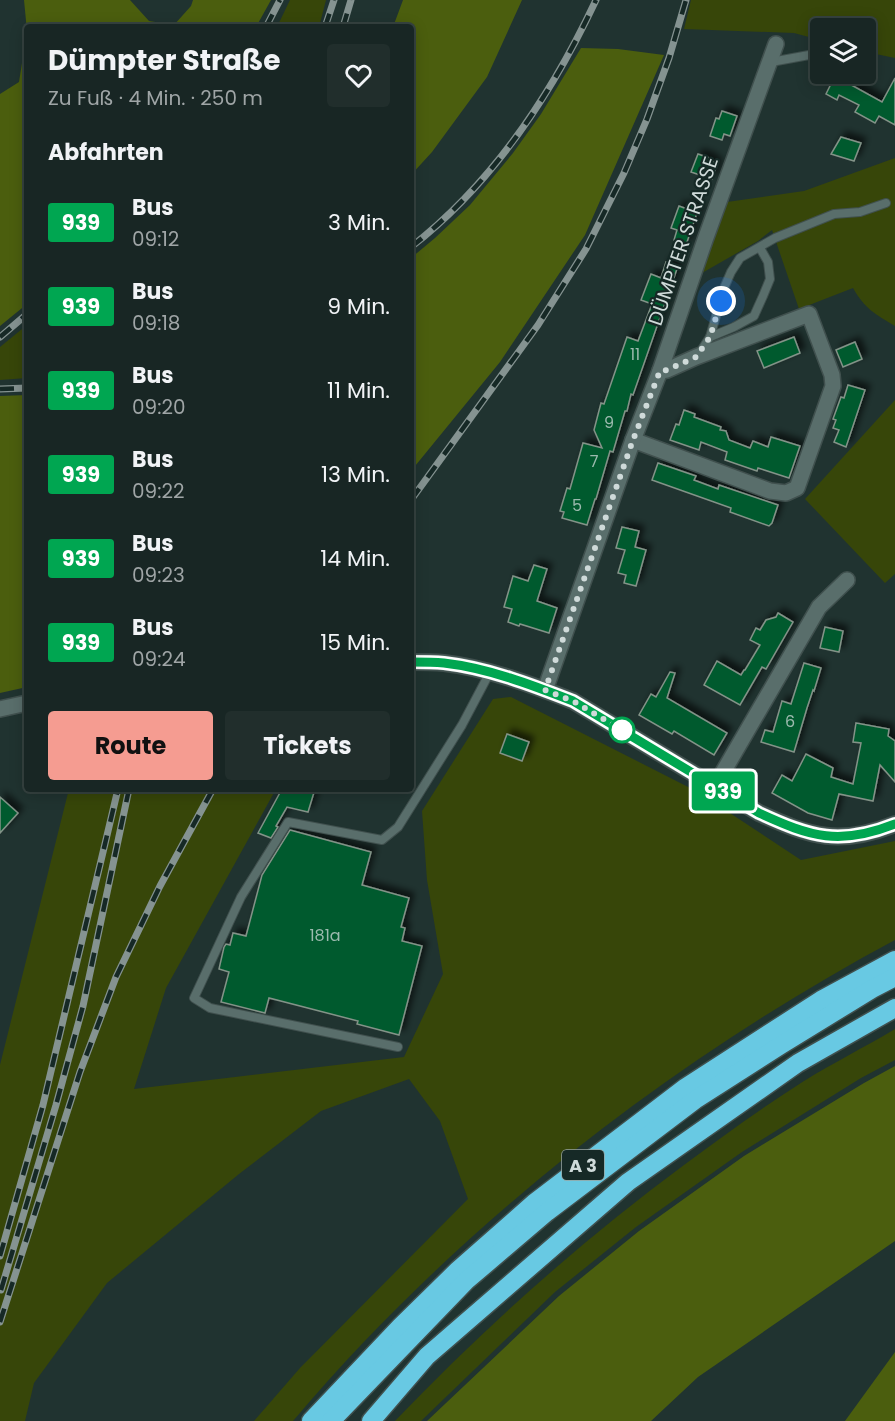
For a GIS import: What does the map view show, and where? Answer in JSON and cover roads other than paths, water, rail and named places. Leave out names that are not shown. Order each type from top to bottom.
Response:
[{"type":"highway","name":"A 3","points":[[311,1421],[433,1294],[534,1203],[686,1087],[821,1000],[895,960]]},
{"type":"highway","name":"A 3","points":[[331,1421],[466,1281],[547,1212],[695,1100],[872,989],[895,977]]},
{"type":"highway","name":"A 3","points":[[371,1421],[427,1356],[628,1182],[798,1063],[895,1008]]},
{"type":"street","name":"DÜMPTER STRASSE","points":[[545,690],[776,44]]},
{"type":"street","points":[[633,440],[770,491],[786,493],[797,488],[833,386],[832,375],[809,314],[660,371]]},
{"type":"street","points":[[714,786],[819,607],[847,580]]},
{"type":"street","points":[[414,662],[445,663],[490,672],[573,701],[759,813],[792,828],[825,837],[850,837],[875,832],[895,824]]},
{"type":"street","points":[[0,709],[24,704]]},
{"type":"lane","points":[[769,62],[810,55]]},
{"type":"lane","points":[[696,357],[710,337],[724,288],[740,258],[775,238],[834,214],[860,212],[886,202]]},
{"type":"lane","points":[[710,337],[754,316],[770,279],[768,262],[760,248]]},
{"type":"lane","points":[[398,1047],[210,1008],[194,998],[241,897],[288,822],[382,840],[398,827],[411,808],[462,725],[490,672]]},
{"type":"railway","points":[[268,24],[280,0]]},
{"type":"railway","points":[[326,24],[334,0]]},
{"type":"railway","points":[[344,24],[351,0]]},
{"type":"railway","points":[[414,244],[468,195],[518,135],[560,69],[596,0]]},
{"type":"railway","points":[[414,496],[538,325],[586,249],[624,173],[647,119],[669,58],[686,0]]},
{"type":"railway","points":[[0,337],[24,317]]},
{"type":"railway","points":[[0,389],[24,388]]},
{"type":"railway","points":[[0,1256],[43,1105],[117,792]]},
{"type":"railway","points":[[1,1290],[83,1006],[128,792]]},
{"type":"railway","points":[[0,1322],[80,1072],[116,977],[160,886],[211,792]]}]
